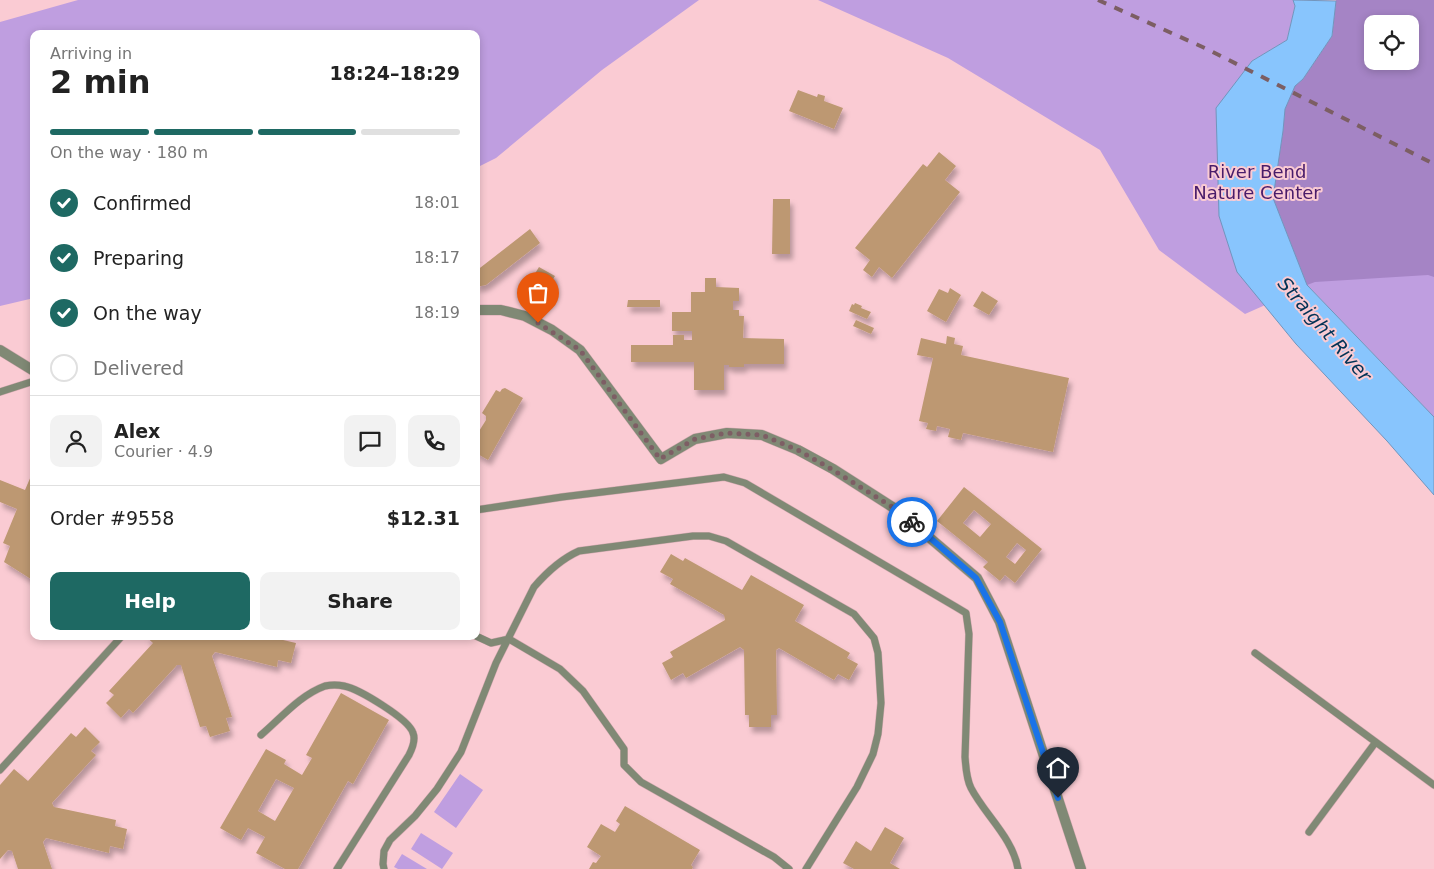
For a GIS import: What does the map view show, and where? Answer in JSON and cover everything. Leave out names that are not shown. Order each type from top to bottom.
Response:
[{"type":"street","points":[[480,310],[501,310],[525,316],[552,330],[580,350],[660,459],[695,439],[727,433],[762,435],[798,450],[897,510],[976,578],[1000,622],[1081,869]]},
{"type":"street","points":[[0,350],[30,369]]},
{"type":"lane","points":[[0,392],[30,383]]},
{"type":"lane","points":[[480,509],[715,478],[736,479],[966,613],[969,634],[966,775],[975,794],[1011,848],[1018,869]]},
{"type":"lane","points":[[384,869],[384,851],[390,840],[415,816],[437,789],[460,752],[496,663],[534,587],[543,577],[569,555],[579,551],[693,536],[709,536],[726,541],[854,614],[874,638],[878,653],[881,703],[878,734],[873,754],[865,772],[806,869]]},
{"type":"lane","points":[[480,638],[491,643],[508,639],[560,669],[582,691],[624,749],[624,765],[642,782],[774,857],[789,869]]},
{"type":"lane","points":[[0,770],[118,640]]},
{"type":"lane","points":[[1254,654],[1434,785]]},
{"type":"lane","points":[[261,735],[304,696],[327,686],[346,686],[377,702],[406,722],[414,734],[413,746],[408,755],[338,869]]},
{"type":"lane","points":[[1309,832],[1375,742]]},
{"type":"green space","points":[[78,0],[699,0],[602,70],[496,158],[480,166],[480,30],[30,30],[30,299],[0,306],[0,22]]},
{"type":"green space","name":"River Bend Nature Center","points":[[818,0],[1293,0],[1295,6],[1287,40],[1252,61],[1303,79],[1434,137],[1434,417],[1308,286],[1245,314],[1159,250],[1100,150],[948,58]]},
{"type":"green space","points":[[460,774],[483,790],[456,828],[434,812]]},
{"type":"green space","points":[[421,833],[453,853],[442,869],[411,849]]},
{"type":"green space","points":[[402,854],[427,869],[398,869],[394,867]]},
{"type":"shaded area","points":[[1336,0],[1434,0],[1434,277],[1428,275],[1315,282],[1307,285],[1273,198],[1285,109],[1295,86],[1303,79],[1332,36]]},
{"type":"water","name":"Straight River","points":[[1293,0],[1336,1],[1332,36],[1303,79],[1295,86],[1285,109],[1273,198],[1307,285],[1434,417],[1434,495],[1387,441],[1296,344],[1237,272],[1219,216],[1216,108],[1252,61],[1287,40],[1295,6]]},
{"type":"building","points":[[798,90],[817,97],[818,94],[825,96],[824,101],[843,108],[834,129],[789,111]]},
{"type":"building","points":[[939,152],[956,166],[945,180],[960,192],[892,278],[879,267],[872,277],[863,270],[870,260],[855,248],[923,164],[927,167]]},
{"type":"building","points":[[773,199],[790,199],[790,254],[772,254]]},
{"type":"building","points":[[530,229],[540,243],[486,285],[480,286],[480,268]]},
{"type":"building","points":[[539,267],[555,276],[541,300],[525,290]]},
{"type":"building","points":[[705,278],[716,278],[716,287],[739,288],[739,301],[733,301],[733,310],[739,310],[739,316],[744,316],[743,338],[784,339],[784,364],[744,364],[744,367],[724,365],[724,390],[694,390],[694,362],[631,362],[631,345],[673,345],[673,335],[684,335],[684,340],[692,340],[692,331],[672,331],[672,312],[691,312],[691,292],[705,292]]},
{"type":"building","points":[[950,288],[961,295],[946,322],[927,311],[939,289],[948,293]]},
{"type":"building","points":[[982,291],[998,301],[989,315],[973,306]]},
{"type":"building","points":[[628,300],[660,300],[660,307],[627,307]]},
{"type":"building","points":[[855,303],[871,312],[867,319],[849,311],[852,304],[854,305]]},
{"type":"building","points":[[856,320],[874,328],[871,334],[853,326]]},
{"type":"building","points":[[947,336],[955,338],[954,344],[963,346],[961,355],[1069,378],[1053,452],[963,433],[961,440],[948,437],[950,429],[937,426],[936,431],[926,429],[928,423],[919,421],[933,358],[917,355],[921,338],[946,344]]},
{"type":"building","points":[[505,388],[523,398],[488,460],[480,455],[480,430],[486,420],[486,416],[482,413],[496,390],[500,392]]},
{"type":"building","points":[[30,478],[30,578],[4,562],[10,546],[3,543],[17,509],[0,502],[0,480],[25,490]]},
{"type":"building","points":[[964,487],[1042,549],[1015,583],[1005,575],[1000,581],[983,567],[988,562],[937,521]],"holes":[[[974,510],[991,524],[980,537],[963,523]],[[1017,543],[1026,550],[1015,564],[1006,557]]]},
{"type":"building","points":[[671,554],[683,561],[685,558],[742,590],[751,575],[804,605],[795,621],[850,653],[847,658],[858,664],[849,680],[838,674],[834,680],[779,648],[776,650],[777,715],[771,715],[771,727],[749,727],[749,715],[745,715],[744,650],[740,647],[686,678],[683,673],[671,680],[662,663],[673,657],[670,652],[725,620],[724,615],[670,584],[673,579],[660,572]]},
{"type":"building","points":[[150,640],[283,640],[296,643],[291,663],[278,660],[277,667],[215,652],[212,656],[232,717],[226,718],[230,731],[210,737],[206,726],[200,727],[181,665],[177,665],[133,713],[129,709],[121,718],[106,703],[114,695],[109,691],[153,643]]},
{"type":"building","points":[[341,693],[389,720],[353,784],[348,781],[298,869],[285,869],[256,853],[265,837],[248,828],[241,840],[220,828],[266,749],[286,760],[284,764],[302,775],[312,758],[306,755]],"holes":[[[276,779],[294,788],[275,821],[258,811]]]},
{"type":"building","points":[[85,727],[100,742],[91,751],[96,755],[52,803],[54,807],[116,820],[115,826],[127,829],[123,849],[110,846],[109,853],[46,838],[43,842],[52,869],[18,869],[12,851],[8,850],[0,859],[0,785],[14,769],[28,781],[71,733],[76,737]]},
{"type":"building","points":[[625,806],[700,850],[691,865],[692,869],[589,869],[593,862],[596,863],[601,856],[587,847],[601,824],[615,832],[620,824],[616,821]]},
{"type":"building","points":[[885,827],[904,838],[890,863],[900,869],[854,869],[843,863],[856,841],[871,851]]},
{"type":"railway","points":[[1098,0],[1207,49],[1434,164]]},
{"type":"way so far","points":[[538,323],[552,330],[580,350],[602,377],[660,459],[695,439],[727,433],[762,435],[798,450],[833,470],[897,510],[912,522]]},
{"type":"route","points":[[912,522],[976,578],[1000,622],[1058,798]]}]
